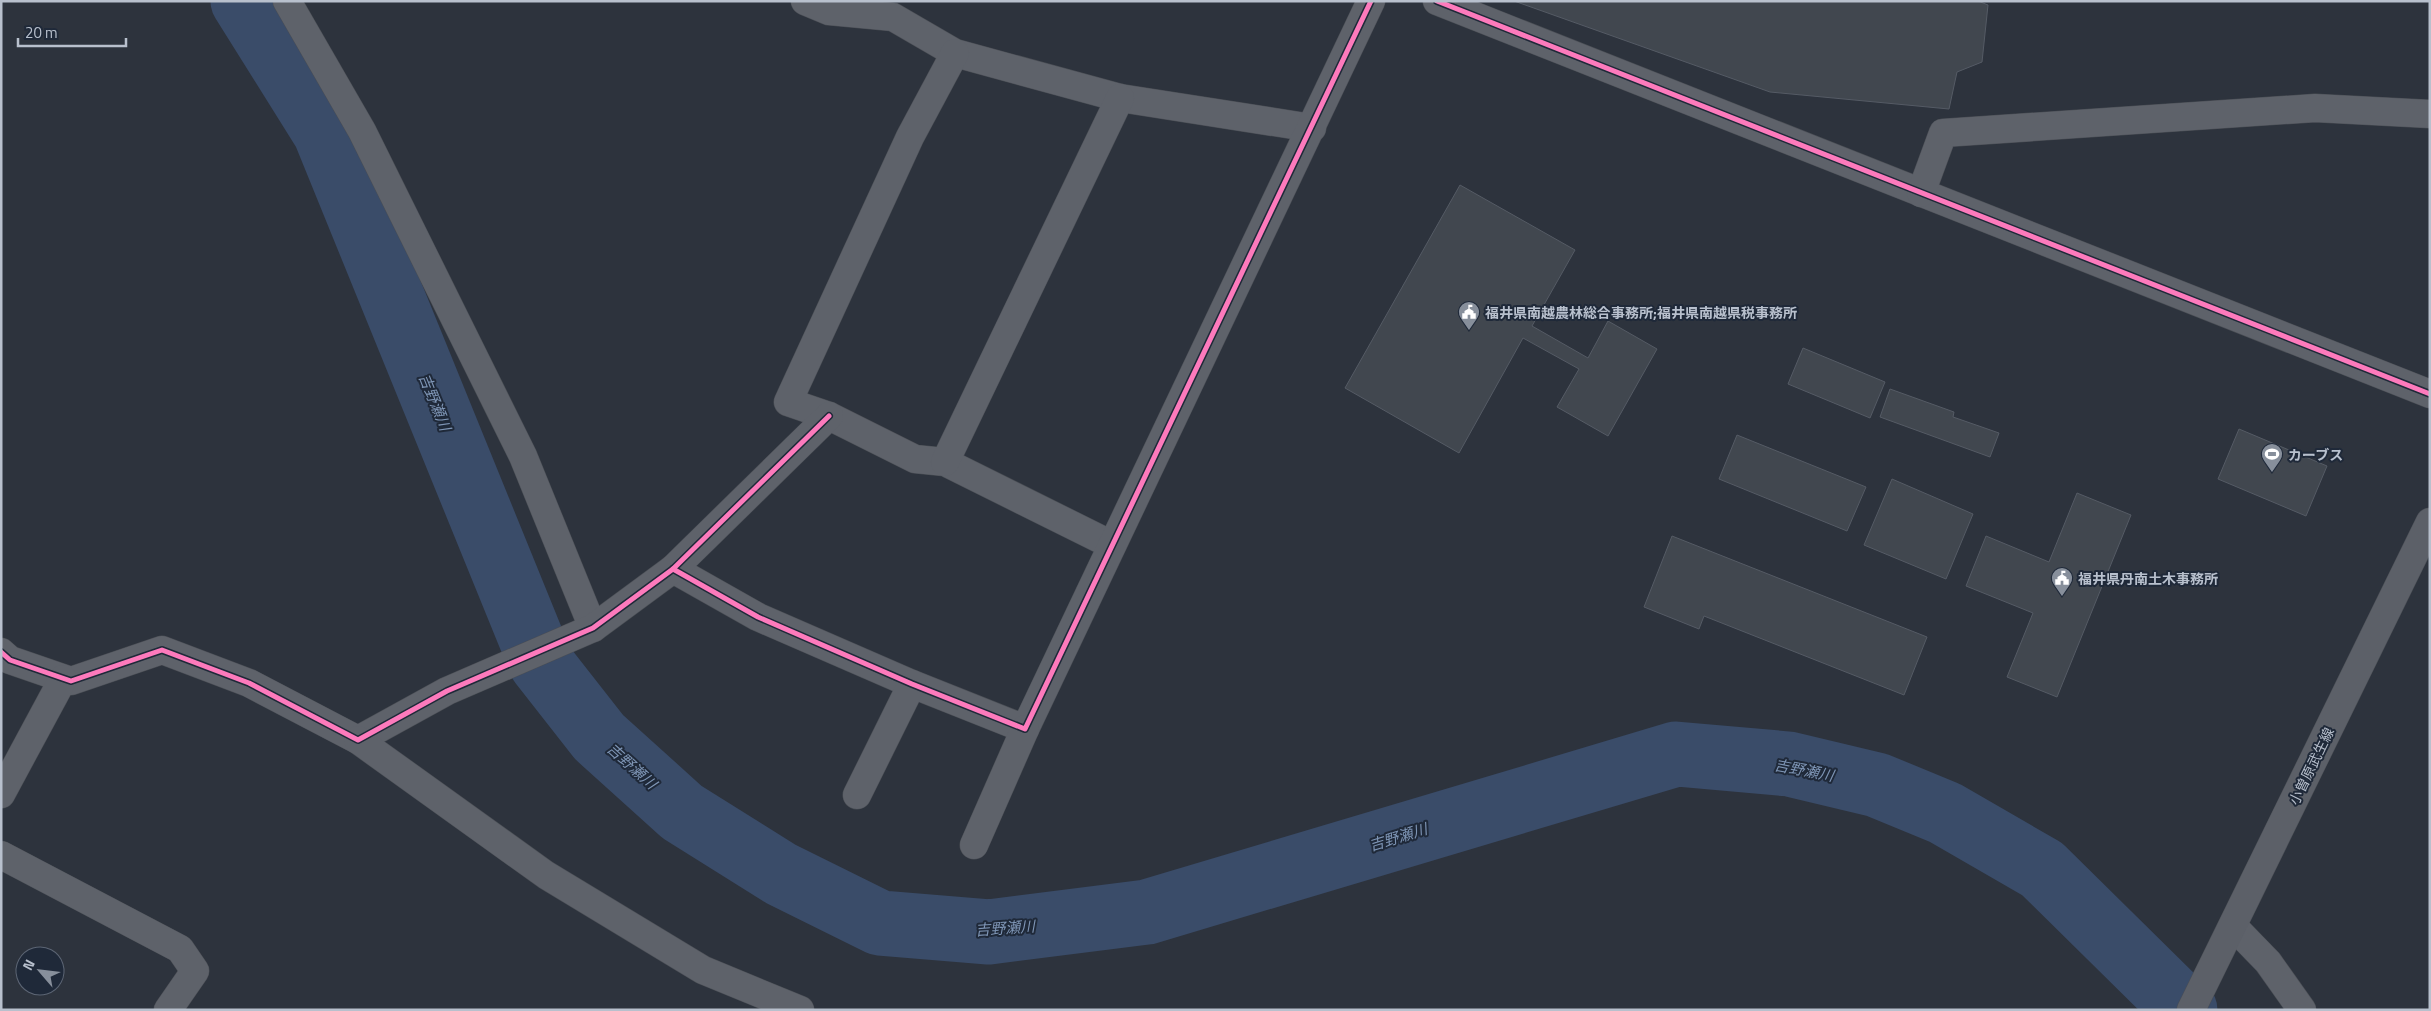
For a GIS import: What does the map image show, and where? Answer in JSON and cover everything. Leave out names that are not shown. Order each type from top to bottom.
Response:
[{"type":"main road","name":"小曽原武生線","points":[[2191,1010],[2430,522]]},
{"type":"street","points":[[287,1],[362,131],[510,430],[593,628]]},
{"type":"street","points":[[805,1],[829,11],[893,17],[955,53],[1120,98],[1312,128]]},
{"type":"street","points":[[974,845],[1025,729],[1371,1]]},
{"type":"street","points":[[1437,1],[2430,394]]},
{"type":"street","points":[[955,53],[910,137],[788,402],[829,416],[915,458],[945,462],[1112,545]]},
{"type":"street","points":[[945,462],[1120,98]]},
{"type":"street","points":[[1921,193],[1943,133],[2315,108],[2430,114]]},
{"type":"street","points":[[358,740],[447,691],[593,628],[673,569],[829,416]]},
{"type":"street","points":[[673,569],[758,617],[912,684],[1025,729]]},
{"type":"street","points":[[1,652],[10,660],[71,681],[162,650],[249,683],[358,740],[546,875],[703,970],[800,1010]]},
{"type":"street","points":[[1,794],[63,679]]},
{"type":"street","points":[[857,795],[912,684]]},
{"type":"street","points":[[1,855],[180,949],[195,971],[168,1010]]},
{"type":"street","points":[[2228,936],[2268,962],[2302,1010]]},
{"type":"building","points":[[1514,1],[1978,1],[1988,5],[1982,62],[1957,72],[1949,109],[1770,92]]},
{"type":"building","points":[[1460,185],[1575,250],[1532,326],[1588,358],[1608,321],[1657,349],[1608,436],[1557,407],[1579,369],[1523,338],[1459,453],[1345,388]]},
{"type":"building","points":[[1803,348],[1885,382],[1870,418],[1788,384]]},
{"type":"building","points":[[1890,389],[1954,412],[1953,417],[1999,433],[1990,457],[1880,417]]},
{"type":"building","points":[[2239,429],[2327,466],[2306,516],[2218,479]]},
{"type":"building","points":[[1737,435],[1866,487],[1847,531],[1719,479]]},
{"type":"building","points":[[1892,479],[1973,514],[1946,579],[1864,545]]},
{"type":"building","points":[[2077,493],[2131,515],[2057,697],[2007,677],[2033,613],[1966,586],[1986,536],[2049,562]]},
{"type":"building","points":[[1672,536],[1927,637],[1904,695],[1704,616],[1699,629],[1644,607]]},
{"type":"waterway","name":"吉野瀬川","points":[[243,1],[325,132],[541,663],[599,737],[682,812],[781,874],[880,923],[989,932],[1147,912],[1676,754],[1789,764],[1877,785],[1945,813],[2042,869],[2185,1010]]},
{"type":"cycle path","points":[[673,569],[758,617],[912,684],[1025,729],[1371,1]]},
{"type":"cycle path","points":[[1437,1],[2430,394]]},
{"type":"cycle path","points":[[1,652],[10,660],[71,681],[162,650],[249,683],[358,740],[447,691],[593,628],[673,569],[829,416]]},
{"type":"place","name":"福井県南越農林総合事務所;福井県南越県税事務所","points":[[1469,331]]},
{"type":"place","name":"カーブス","points":[[2272,473]]},
{"type":"place","name":"福井県丹南土木事務所","points":[[2062,597]]}]
